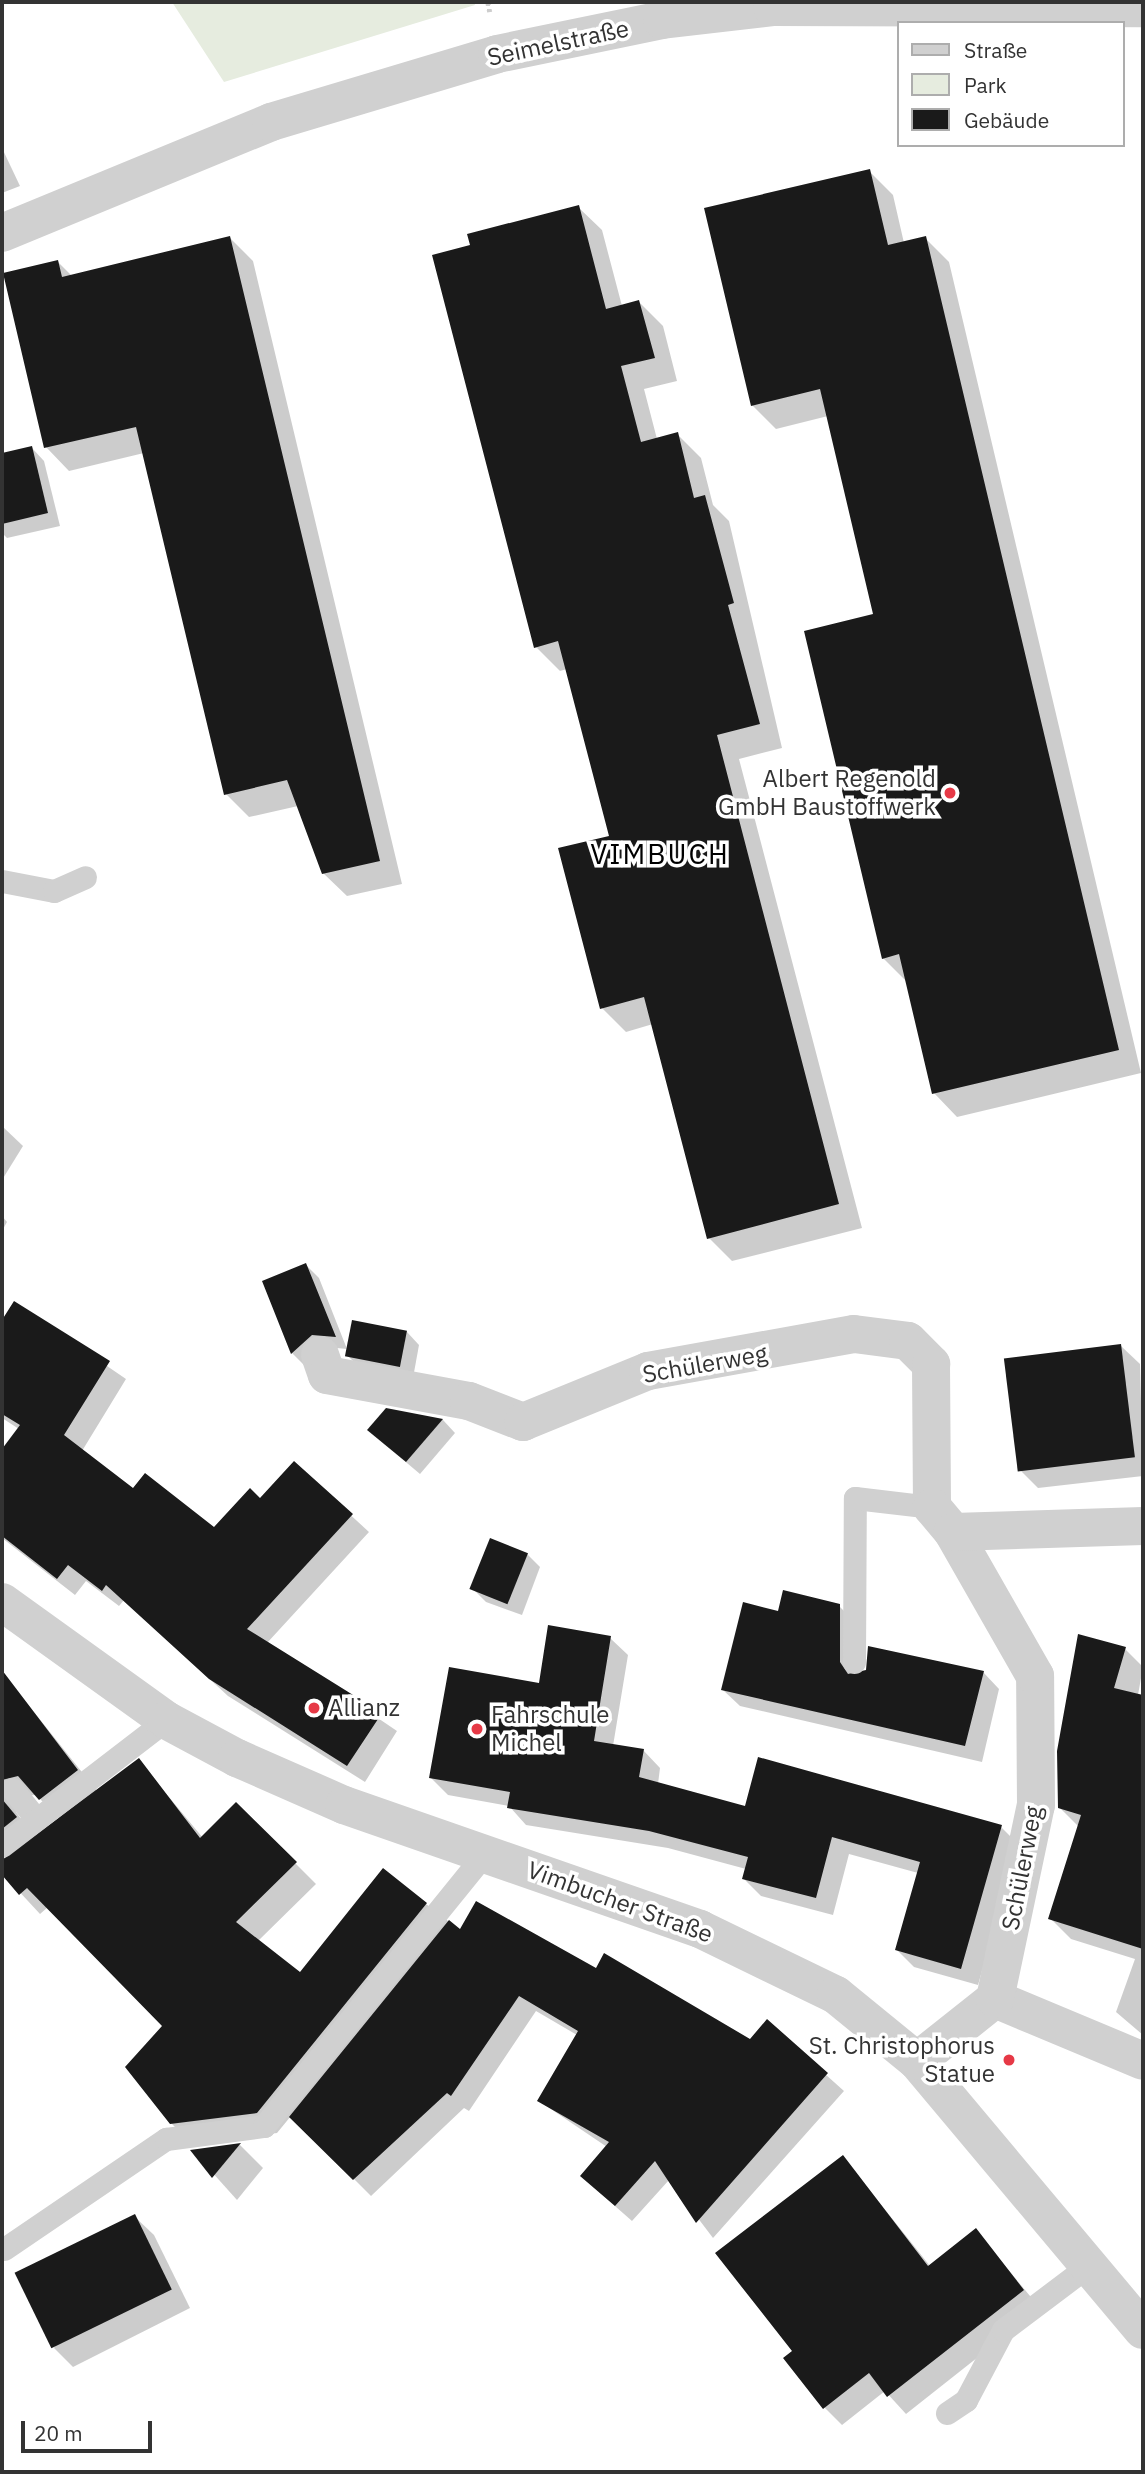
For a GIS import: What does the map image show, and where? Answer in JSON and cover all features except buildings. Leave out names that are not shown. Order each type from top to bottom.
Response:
[{"type":"street","name":"Seimelstraße","points":[[2,233],[271,122],[497,54],[662,20],[772,7],[1143,8]]},
{"type":"street","name":"Schülerweg","points":[[320,1354],[327,1375],[469,1401],[523,1422],[648,1371],[854,1334],[908,1341],[932,1364],[942,1519],[1035,1676],[1036,1805],[995,1999]]},
{"type":"street","points":[[942,1519],[1143,1526]]},
{"type":"street","name":"Vimbucher Straße","points":[[2,1602],[166,1720],[344,1805],[700,1929],[836,1995],[917,2061],[1143,2330]]},
{"type":"street","points":[[917,2061],[995,1999],[1143,2061]]},
{"type":"lane","points":[[2,881],[54,891],[85,877]]},
{"type":"lane","points":[[854,1662],[855,1498],[942,1519]]},
{"type":"lane","points":[[2,1846],[166,1720]]},
{"type":"lane","points":[[12,1789],[36,1819]]},
{"type":"lane","points":[[4,2249],[166,2139],[264,2126],[486,1853]]},
{"type":"lane","points":[[947,2413],[965,2400],[1003,2330],[1088,2266]]},
{"type":"green space","points":[[172,2],[474,2],[475,5],[224,82]]},
{"type":"place","name":"Albert Regenold GmbH Baustoffwerk","points":[[950,793]]},
{"type":"place","name":"Allianz","points":[[314,1708]]},
{"type":"place","name":"Fahrschule Michel","points":[[477,1729]]},
{"type":"place","name":"St. Christophorus Statue","points":[[1009,2060]]},
{"type":"district","name":"VIMBUCH","points":[[660,854]]}]
